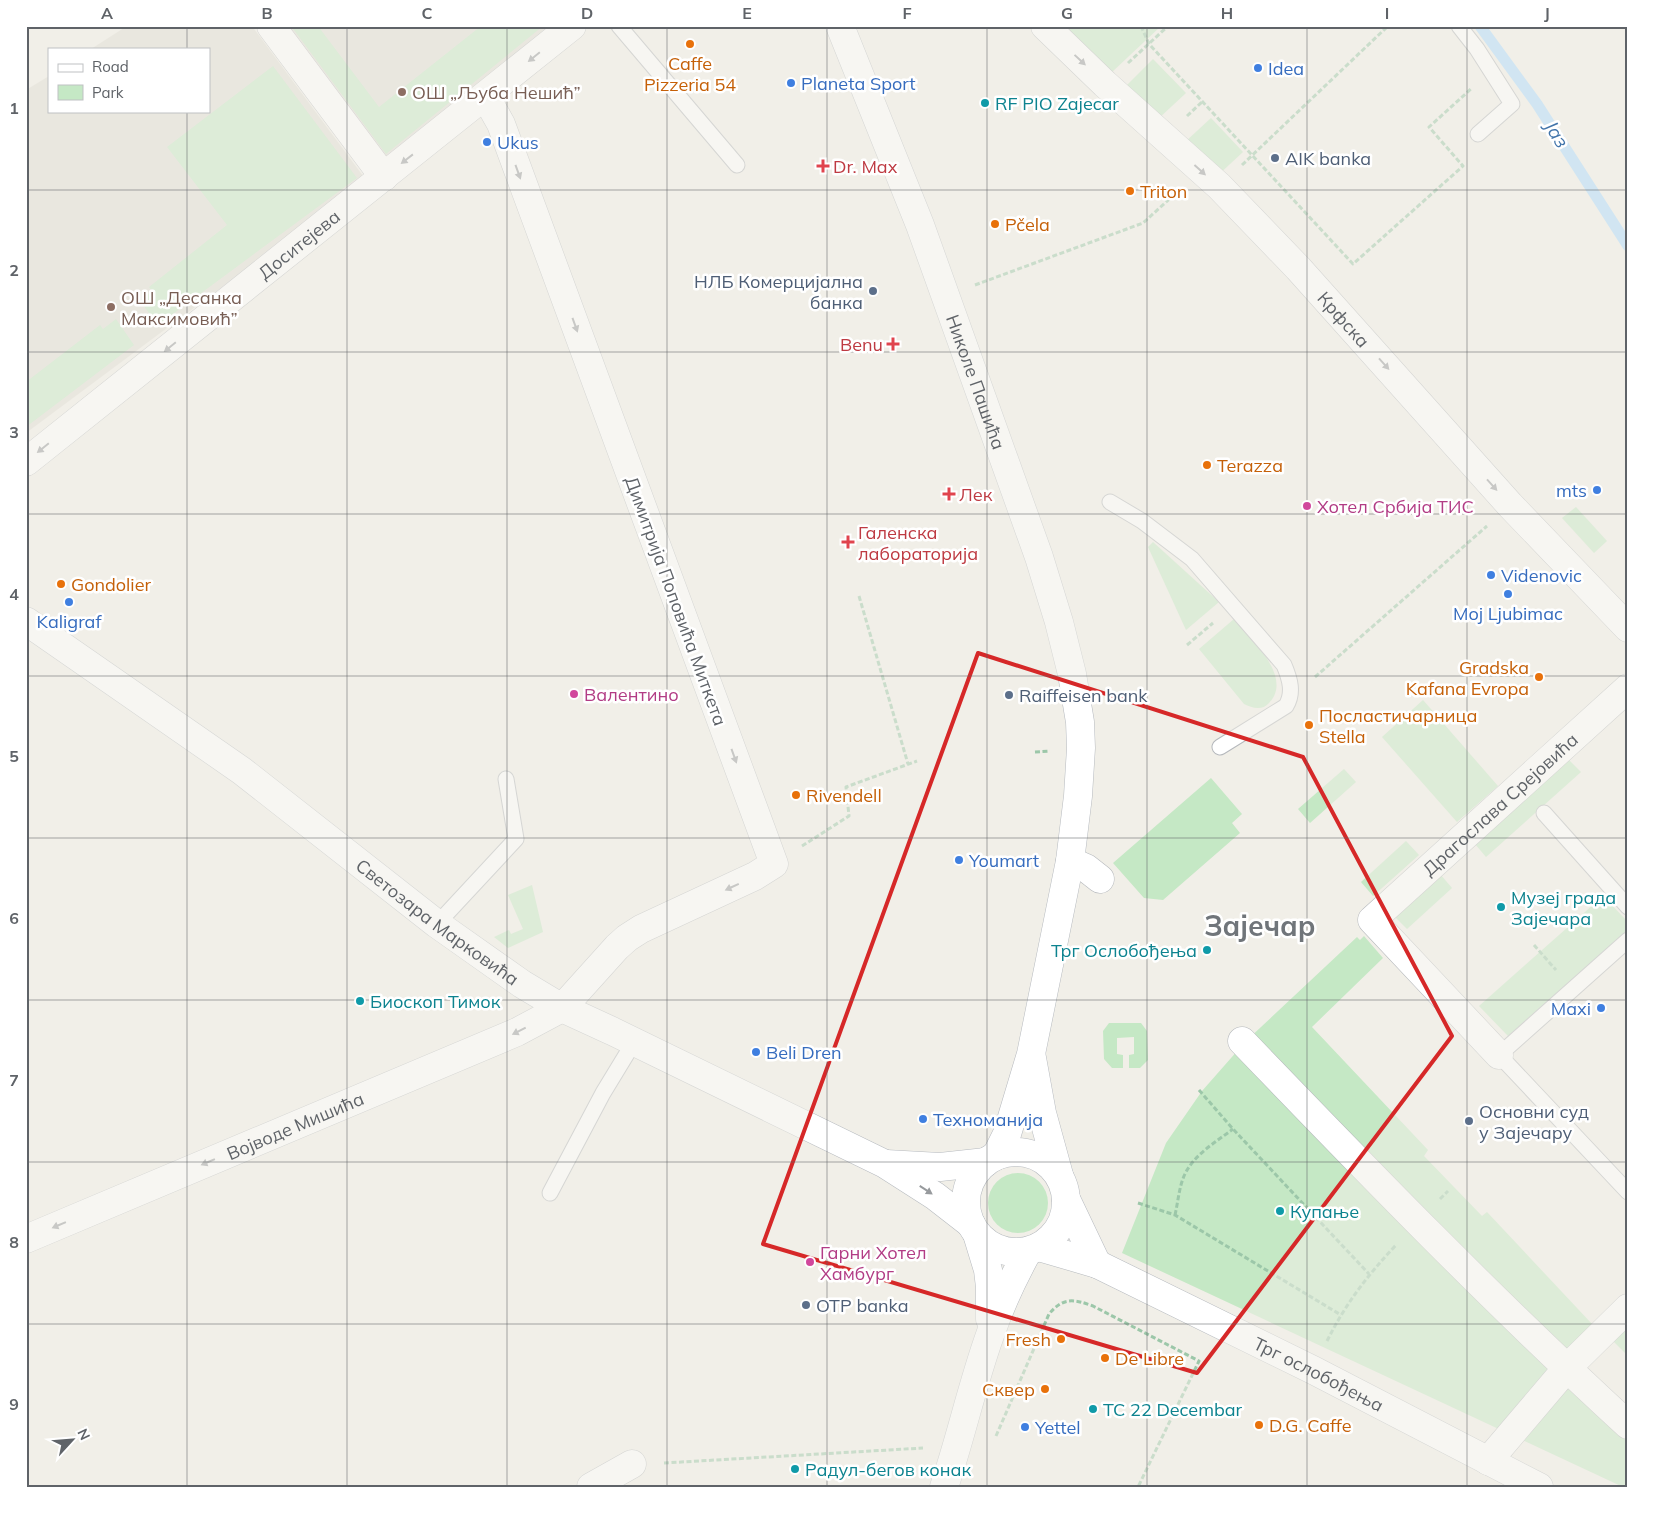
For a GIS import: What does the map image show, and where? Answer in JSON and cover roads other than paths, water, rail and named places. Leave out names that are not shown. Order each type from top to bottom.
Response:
[{"type":"street","points":[[271,26],[384,177]]},
{"type":"street","name":"Доситејева","points":[[26,462],[572,26]]},
{"type":"street","name":"Николе Пашића","points":[[840,26],[920,225],[1039,557],[1059,622],[1072,674],[1080,722],[1081,748],[1078,796],[1070,862]]},
{"type":"street","name":"Крфска","points":[[1045,26],[1105,84],[1210,178],[1298,268],[1510,506],[1628,628]]},
{"type":"street","name":"Димитрија Поповића Миткета","points":[[488,94],[492,108],[501,124],[774,864],[756,876],[627,938],[616,947],[562,1008]]},
{"type":"street","name":"Светозара Марковића","points":[[26,621],[242,772],[436,924],[494,966],[562,1008],[885,1164],[935,1196],[974,1229]]},
{"type":"street","name":"Драгослава Срејовића","points":[[1498,1055],[1372,920],[1628,688]]},
{"type":"street","points":[[990,1336],[988,1270],[966,1202],[968,1191],[971,1180],[991,1159],[1007,1134],[1031,1054],[1070,862],[1086,868],[1100,880]]},
{"type":"street","name":"Војводе Мишића","points":[[26,1239],[518,1032],[562,1008]]},
{"type":"street","points":[[1242,1042],[1417,1222],[1566,1368],[1628,1425]]},
{"type":"street","points":[[974,1229],[985,1241],[994,1247],[1016,1252],[1033,1249],[1049,1241],[1062,1223],[1066,1212],[1063,1187],[1042,1113],[1031,1054]]},
{"type":"street","points":[[991,1159],[1018,1152],[1041,1159],[1051,1166],[1063,1187],[1097,1264]]},
{"type":"street","name":"Светозара Марковића","points":[[885,1164],[940,1166],[991,1159]]},
{"type":"street","points":[[944,1487],[990,1336],[1009,1285],[1033,1249]]},
{"type":"street","name":"Трг ослобођења","points":[[1033,1249],[1097,1264],[1313,1370],[1539,1487]]},
{"type":"street","points":[[1488,1461],[1566,1368],[1628,1308]]},
{"type":"street","points":[[591,1487],[632,1464]]},
{"type":"lane","points":[[619,26],[737,165]]},
{"type":"lane","points":[[1459,26],[1477,49],[1512,104],[1478,134]]},
{"type":"lane","points":[[1110,502],[1142,521],[1192,559],[1284,665],[1290,681],[1290,700],[1286,706],[1220,747]]},
{"type":"lane","points":[[436,924],[516,839],[506,779]]},
{"type":"lane","points":[[1544,813],[1628,907]]},
{"type":"lane","points":[[1627,1190],[1498,1055],[1628,940]]},
{"type":"lane","points":[[550,1193],[603,1093],[634,1042]]},
{"type":"waterway","name":"Јаз","points":[[1480,26],[1537,104],[1628,246]]},
{"type":"place","name":"Caffe Pizzeria 54","points":[[690,44]]},
{"type":"place","name":"Idea","points":[[1258,68]]},
{"type":"place","name":"Planeta Sport","points":[[791,83]]},
{"type":"place","name":"ОШ „Љуба Нешић”","points":[[402,92]]},
{"type":"place","name":"RF PIO Zajecar","points":[[985,103]]},
{"type":"place","name":"Ukus","points":[[487,142]]},
{"type":"place","name":"AIK banka","points":[[1275,158]]},
{"type":"place","name":"Dr. Max","points":[[823,166]]},
{"type":"place","name":"Triton","points":[[1130,191]]},
{"type":"place","name":"Pčela","points":[[995,224]]},
{"type":"place","name":"НЛБ Комерцијална банка","points":[[873,291]]},
{"type":"place","name":"ОШ „Десанка Максимовић”","points":[[111,307]]},
{"type":"place","name":"Benu","points":[[893,344]]},
{"type":"place","name":"Terazza","points":[[1207,465]]},
{"type":"place","name":"mts","points":[[1597,490]]},
{"type":"place","name":"Лек","points":[[949,494]]},
{"type":"place","name":"Хотел Србија ТИС","points":[[1307,506]]},
{"type":"place","name":"Галенска лабораторија","points":[[848,542]]},
{"type":"place","name":"Videnovic","points":[[1491,575]]},
{"type":"place","name":"Gondolier","points":[[61,584]]},
{"type":"place","name":"Moj Ljubimac","points":[[1508,594]]},
{"type":"place","name":"Kaligraf","points":[[69,602]]},
{"type":"place","name":"Gradska Kafana Evropa","points":[[1539,677]]},
{"type":"place","name":"Валентино","points":[[574,694]]},
{"type":"place","name":"Raiffeisen bank","points":[[1009,695]]},
{"type":"place","name":"Посластичарница Stella","points":[[1309,725]]},
{"type":"place","name":"Rivendell","points":[[796,795]]},
{"type":"place","name":"Youmart","points":[[959,860]]},
{"type":"place","name":"Музеј града Зајечара","points":[[1501,907]]},
{"type":"place","name":"Трг Ослобођења","points":[[1207,950]]},
{"type":"place","name":"Биоскоп Тимок","points":[[360,1001]]},
{"type":"place","name":"Maxi","points":[[1601,1008]]},
{"type":"place","name":"Beli Dren","points":[[756,1052]]},
{"type":"place","name":"Техноманија","points":[[923,1119]]},
{"type":"place","name":"Основни суд у Зајечару","points":[[1469,1121]]},
{"type":"place","name":"Купање","points":[[1280,1211]]},
{"type":"place","name":"Гарни Хотел Хамбург","points":[[810,1262]]},
{"type":"place","name":"OTP banka","points":[[806,1305]]},
{"type":"place","name":"Fresh","points":[[1061,1339]]},
{"type":"place","name":"De Libre","points":[[1105,1358]]},
{"type":"place","name":"Сквер","points":[[1045,1389]]},
{"type":"place","name":"TC 22 Decembar","points":[[1093,1409]]},
{"type":"place","name":"D.G. Caffe","points":[[1259,1425]]},
{"type":"place","name":"Yettel","points":[[1025,1427]]},
{"type":"place","name":"Радул-бегов конак","points":[[795,1469]]},
{"type":"district","name":"Зајечар","points":[[1260,925]]}]
